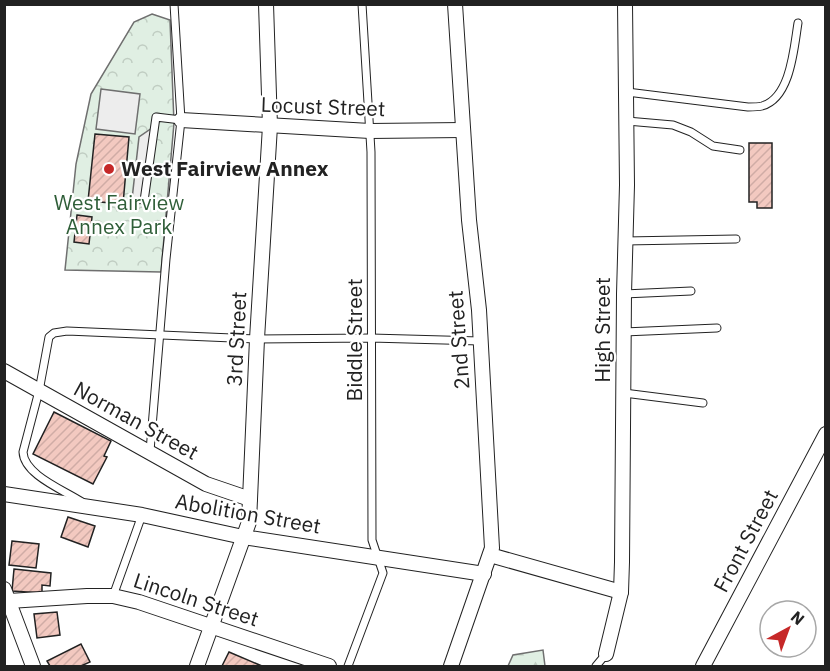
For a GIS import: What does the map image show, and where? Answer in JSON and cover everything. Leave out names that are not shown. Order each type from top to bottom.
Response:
[{"type":"street","name":"3rd Street","points":[[197,666],[249,522],[270,126],[266,4]]},
{"type":"street","name":"2nd Street","points":[[452,666],[492,548],[480,341],[455,4]]},
{"type":"street","name":"High Street","points":[[606,654],[621,592],[627,121],[625,4]]},
{"type":"street","name":"Locust Street","points":[[181,120],[370,131],[463,130]]},
{"type":"street","name":"Norman Street","points":[[4,371],[206,484],[250,499]]},
{"type":"street","name":"Front Street","points":[[703,666],[825,434]]},
{"type":"street","name":"Abolition Street","points":[[4,494],[142,516],[243,537],[484,574]]},
{"type":"street","points":[[490,555],[621,592]]},
{"type":"street","points":[[7,595],[33,666]]},
{"type":"street","name":"Lincoln Street","points":[[7,595],[113,596],[140,602],[320,665]]},
{"type":"lane","points":[[150,451],[181,120],[174,4]]},
{"type":"lane","name":"Biddle Street","points":[[348,666],[383,573],[372,540],[370,131],[362,4]]},
{"type":"lane","points":[[627,92],[748,107],[762,106],[779,95],[785,84],[798,23]]},
{"type":"lane","points":[[172,207],[144,201],[156,117],[181,120]]},
{"type":"lane","points":[[627,121],[674,125],[691,132],[713,146],[740,150]]},
{"type":"lane","points":[[625,241],[736,239]]},
{"type":"lane","points":[[624,294],[691,291]]},
{"type":"lane","points":[[624,332],[717,328]]},
{"type":"lane","points":[[86,506],[29,468],[23,459],[49,337],[54,333],[82,332],[257,339],[371,338],[480,341]]},
{"type":"lane","points":[[624,393],[703,403]]},
{"type":"lane","points":[[113,596],[142,516]]},
{"type":"lane","points":[[596,666],[606,654]]},
{"type":"green space","name":"West Fairview Annex Park","points":[[152,14],[170,20],[174,123],[161,272],[65,270],[76,164],[91,94],[134,22]]},
{"type":"green space","points":[[543,650],[545,666],[508,666],[513,655]]},
{"type":"shaded area","points":[[101,89],[140,94],[135,134],[96,129]]},
{"type":"shaded area","points":[[152,128],[144,201],[131,208],[139,137]]},
{"type":"building","name":"West Fairview Annex","points":[[95,134],[129,137],[123,204],[88,201]]},
{"type":"building","points":[[749,143],[772,143],[772,208],[757,208],[757,202],[749,202]]},
{"type":"building","points":[[77,215],[92,217],[89,244],[74,242]]},
{"type":"building","points":[[54,412],[111,441],[104,456],[107,457],[93,484],[33,454]]},
{"type":"building","points":[[68,517],[95,526],[88,547],[61,537]]},
{"type":"building","points":[[12,541],[39,544],[36,568],[9,565]]},
{"type":"building","points":[[14,569],[51,573],[50,586],[42,585],[42,593],[12,591]]},
{"type":"building","points":[[57,612],[60,635],[37,638],[34,614]]},
{"type":"building","points":[[81,644],[90,662],[81,666],[50,666],[47,661]]},
{"type":"building","points":[[229,652],[262,666],[222,666]]},
{"type":"place","name":"West Fairview Annex","points":[[109,169]]}]
